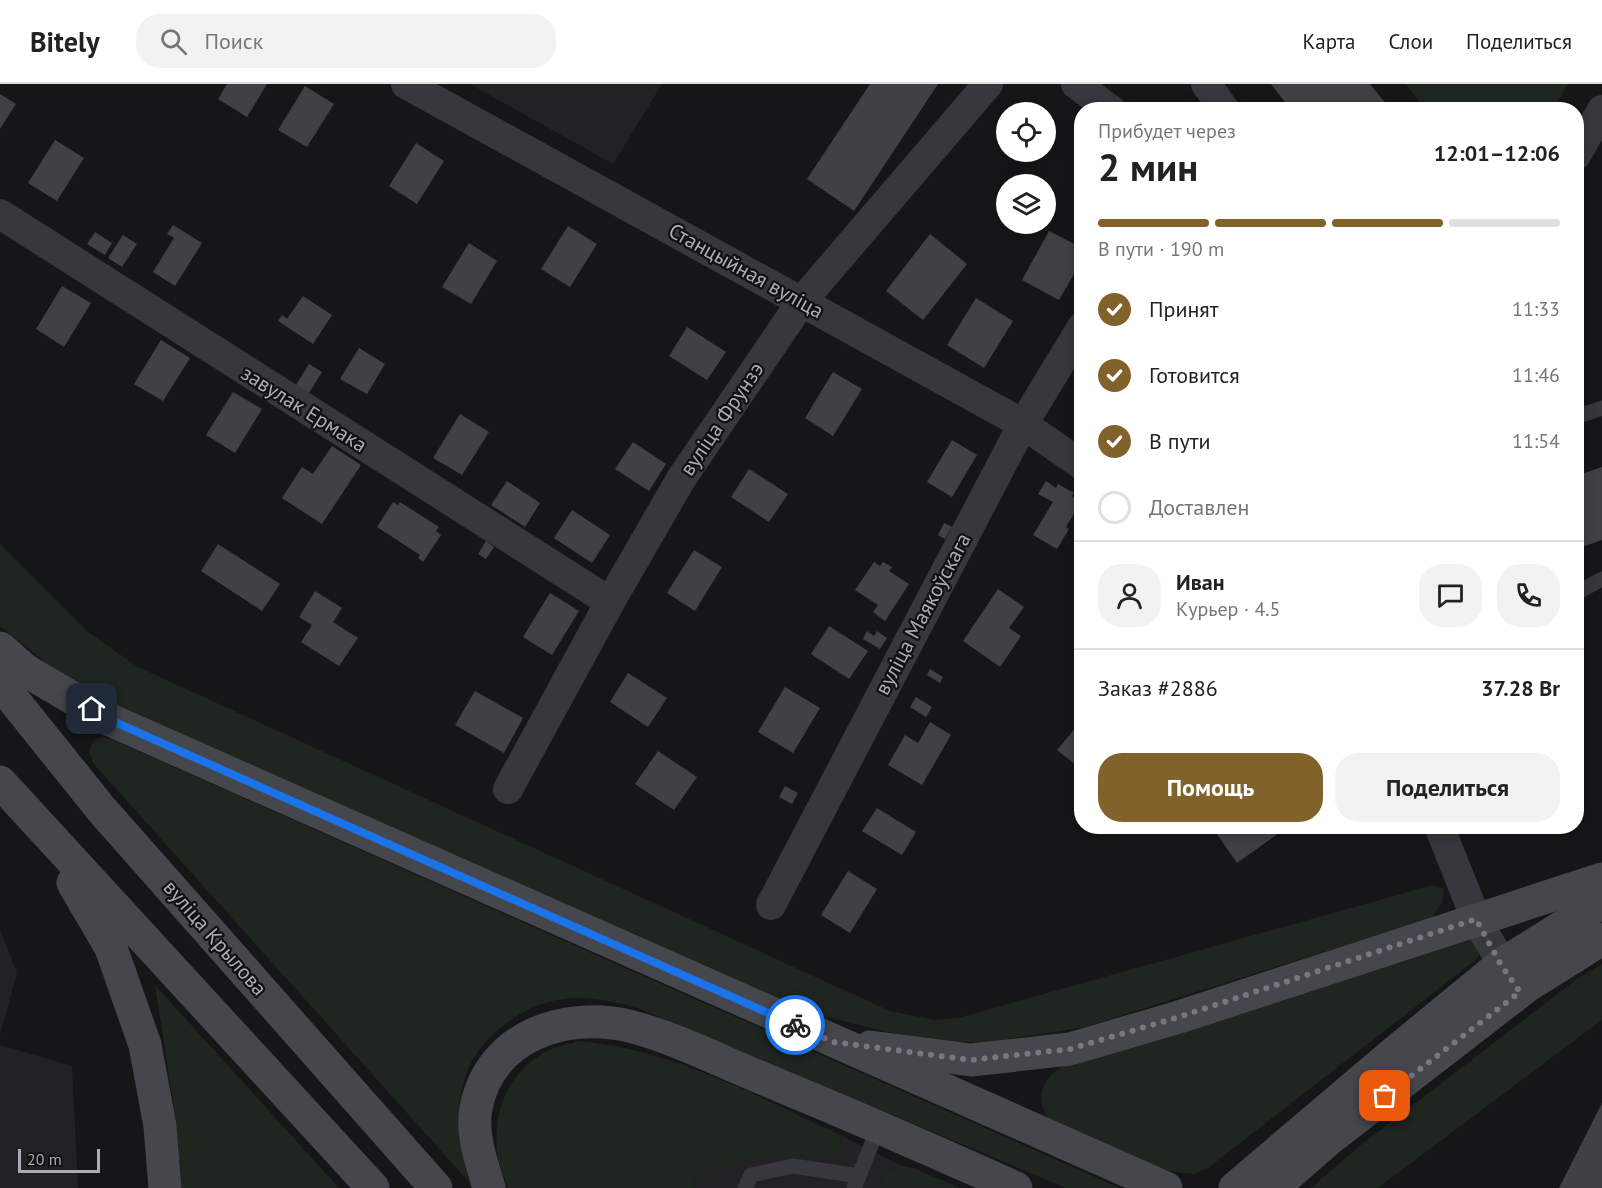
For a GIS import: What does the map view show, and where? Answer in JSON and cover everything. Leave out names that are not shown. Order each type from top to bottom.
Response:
[{"type":"main road","points":[[0,648],[25,669],[108,719],[1166,1188]]},
{"type":"main road","name":"вуліца Крылова","points":[[0,683],[102,810],[436,1188]]},
{"type":"main road","points":[[0,782],[373,1188]]},
{"type":"main road","points":[[43,831],[111,948],[145,1045],[160,1126],[165,1188]]},
{"type":"main road","points":[[833,1042],[971,1060],[1070,1049],[1179,1017],[1602,879]]},
{"type":"main road","points":[[1235,1188],[1501,965],[1602,902]]},
{"type":"main road","points":[[1273,1188],[1328,1140],[1520,992],[1602,939]]},
{"type":"main road","points":[[489,1188],[476,1137],[476,1109],[483,1084],[495,1063],[512,1046],[554,1026],[578,1022],[630,1026],[879,1126],[1016,1188]]},
{"type":"street","name":"Станцыйная вуліца","points":[[406,84],[1023,424],[1074,459]]},
{"type":"street","name":"вуліца Фрунзэ","points":[[508,789],[610,602],[681,479],[802,302],[988,84]]},
{"type":"street","points":[[1076,84],[1100,102]]},
{"type":"street","points":[[1206,84],[1219,102]]},
{"type":"street","points":[[1584,141],[1602,110]]},
{"type":"street","name":"завулак Ермака","points":[[0,214],[610,602]]},
{"type":"street","name":"вуліца Маякоўскага","points":[[771,904],[1023,424],[1074,340]]},
{"type":"street","points":[[1442,834],[1476,919],[1501,965],[1520,992]]},
{"type":"lane","points":[[1584,414],[1602,408]]},
{"type":"lane","points":[[1584,589],[1602,579]]},
{"type":"lane","points":[[745,1188],[751,1175],[794,1166],[857,1182],[879,1126]]},
{"type":"shaded area","points":[[470,84],[662,84],[613,164]]},
{"type":"shaded area","points":[[1406,84],[1568,84],[1558,102],[1420,102]]},
{"type":"shaded area","points":[[0,544],[88,632],[138,667],[890,1011],[935,1020],[958,1018],[1433,885],[1444,889],[1442,903],[1432,918],[1085,1027],[982,1043],[912,1038],[791,1008],[115,705],[59,673],[0,626]]},
{"type":"shaded area","points":[[101,737],[113,740],[1120,1188],[1066,1188],[638,1008],[584,998],[567,998],[549,1002],[523,1012],[489,1039],[475,1056],[466,1075],[459,1115],[460,1136],[469,1182],[93,763],[89,750],[93,741]]},
{"type":"shaded area","points":[[0,929],[17,973],[0,1035]]},
{"type":"shaded area","points":[[1476,939],[1483,949],[1477,959],[1208,1168],[1194,1174],[1162,1170],[1048,1118],[1044,1110],[1042,1090],[1049,1077],[1061,1067],[1464,940]]},
{"type":"shaded area","points":[[1602,964],[1602,1020],[1378,1188],[1311,1188],[1362,1144],[1577,979]]},
{"type":"shaded area","points":[[155,985],[339,1188],[182,1188],[176,1120]]},
{"type":"shaded area","points":[[578,1041],[647,1054],[713,1076],[840,1135],[843,1147],[833,1157],[774,1154],[696,1173],[692,1188],[508,1188],[497,1148],[500,1109],[507,1091],[518,1075],[533,1060],[558,1046]]},
{"type":"shaded area","points":[[0,1045],[72,1066],[78,1188],[0,1188]]},
{"type":"shaded area","points":[[840,1135],[900,1165],[885,1172],[878,1188],[692,1188],[696,1173],[758,1156],[843,1141]]},
{"type":"shaded area","points":[[900,1165],[916,1169],[960,1188],[878,1188],[885,1172]]},
{"type":"building","points":[[227,84],[267,84],[247,117],[218,99]]},
{"type":"building","points":[[870,84],[938,84],[854,211],[807,179]]},
{"type":"building","points":[[1271,84],[1370,84],[1385,102],[1285,102]]},
{"type":"building","points":[[305,86],[334,104],[307,147],[278,130]]},
{"type":"building","points":[[0,94],[16,104],[0,129]]},
{"type":"building","points":[[55,140],[84,158],[57,201],[28,183]]},
{"type":"building","points":[[416,143],[444,161],[417,204],[389,186]]},
{"type":"building","points":[[173,225],[202,243],[175,286],[153,272],[174,238],[167,234]]},
{"type":"building","points":[[568,226],[597,244],[570,287],[541,269]]},
{"type":"building","points":[[95,232],[112,243],[105,255],[87,244]]},
{"type":"building","points":[[930,234],[967,264],[923,320],[886,291]]},
{"type":"building","points":[[1047,234],[1055,234],[1074,244],[1074,274],[1059,300],[1022,280]]},
{"type":"building","points":[[123,235],[137,244],[122,267],[108,258]]},
{"type":"building","points":[[469,243],[497,261],[471,304],[442,287]]},
{"type":"building","points":[[62,286],[91,303],[64,347],[36,329]]},
{"type":"building","points":[[303,296],[332,315],[313,344],[278,321],[282,315],[287,319]]},
{"type":"building","points":[[976,298],[1013,321],[984,368],[947,345]]},
{"type":"building","points":[[687,327],[726,352],[707,380],[669,356]]},
{"type":"building","points":[[161,340],[190,358],[163,401],[134,384]]},
{"type":"building","points":[[359,348],[385,364],[367,394],[340,379]]},
{"type":"building","points":[[309,364],[322,372],[309,393],[296,385]]},
{"type":"building","points":[[833,372],[862,389],[833,436],[805,418]]},
{"type":"building","points":[[233,392],[262,409],[235,453],[206,435]]},
{"type":"building","points":[[460,414],[489,432],[462,475],[433,458]]},
{"type":"building","points":[[952,440],[977,455],[952,497],[927,482]]},
{"type":"building","points":[[633,442],[666,464],[649,491],[615,469]]},
{"type":"building","points":[[332,446],[361,465],[322,524],[282,498],[302,467],[313,474]]},
{"type":"building","points":[[1602,467],[1602,540],[1584,546],[1584,473]]},
{"type":"building","points":[[749,469],[788,494],[769,522],[731,497]]},
{"type":"building","points":[[507,481],[540,503],[525,527],[491,505]]},
{"type":"building","points":[[1046,481],[1056,488],[1058,484],[1074,493],[1072,496],[1074,497],[1074,514],[1066,527],[1069,529],[1057,549],[1033,535],[1053,502],[1038,494]]},
{"type":"building","points":[[393,502],[398,505],[400,502],[439,527],[436,531],[441,535],[423,562],[418,558],[420,555],[377,527]]},
{"type":"building","points":[[572,510],[610,535],[592,563],[554,538]]},
{"type":"building","points":[[944,523],[952,527],[945,539],[938,535]]},
{"type":"building","points":[[486,541],[494,547],[486,559],[478,554]]},
{"type":"building","points":[[218,544],[280,584],[262,611],[201,571]]},
{"type":"building","points":[[694,550],[722,567],[695,611],[667,593]]},
{"type":"building","points":[[874,562],[880,566],[883,562],[892,567],[889,571],[909,584],[885,621],[873,612],[878,605],[855,590]]},
{"type":"building","points":[[998,589],[1024,607],[1009,628],[1021,636],[1000,667],[963,641]]},
{"type":"building","points":[[315,591],[342,608],[333,622],[358,638],[339,666],[301,642],[312,625],[299,617]]},
{"type":"building","points":[[550,593],[579,611],[552,655],[523,637]]},
{"type":"building","points":[[829,626],[868,651],[849,679],[811,654]]},
{"type":"building","points":[[867,631],[874,636],[877,631],[887,638],[880,649],[863,639]]},
{"type":"building","points":[[930,669],[943,677],[940,683],[927,675]]},
{"type":"building","points":[[628,673],[667,698],[648,727],[610,702]]},
{"type":"building","points":[[785,687],[820,708],[793,753],[758,732]]},
{"type":"building","points":[[475,691],[523,718],[504,753],[455,725]]},
{"type":"building","points":[[916,697],[932,707],[926,717],[910,707]]},
{"type":"building","points":[[930,722],[951,735],[922,785],[888,765],[905,735],[918,743]]},
{"type":"building","points":[[1074,730],[1074,764],[1057,750]]},
{"type":"building","points":[[658,751],[697,777],[674,810],[635,784]]},
{"type":"building","points":[[785,786],[798,793],[792,804],[779,797]]},
{"type":"building","points":[[877,808],[916,832],[902,855],[862,831]]},
{"type":"building","points":[[1217,834],[1278,834],[1237,863]]},
{"type":"building","points":[[848,871],[877,889],[850,933],[821,915]]},
{"type":"building","points":[[1602,1103],[1602,1188],[1559,1188]]},
{"type":"way so far","points":[[795,1025],[833,1042],[971,1060],[1070,1049],[1179,1017],[1476,919],[1501,965],[1520,992],[1385,1096]]},
{"type":"route","points":[[92,709],[108,719],[795,1025]]}]
